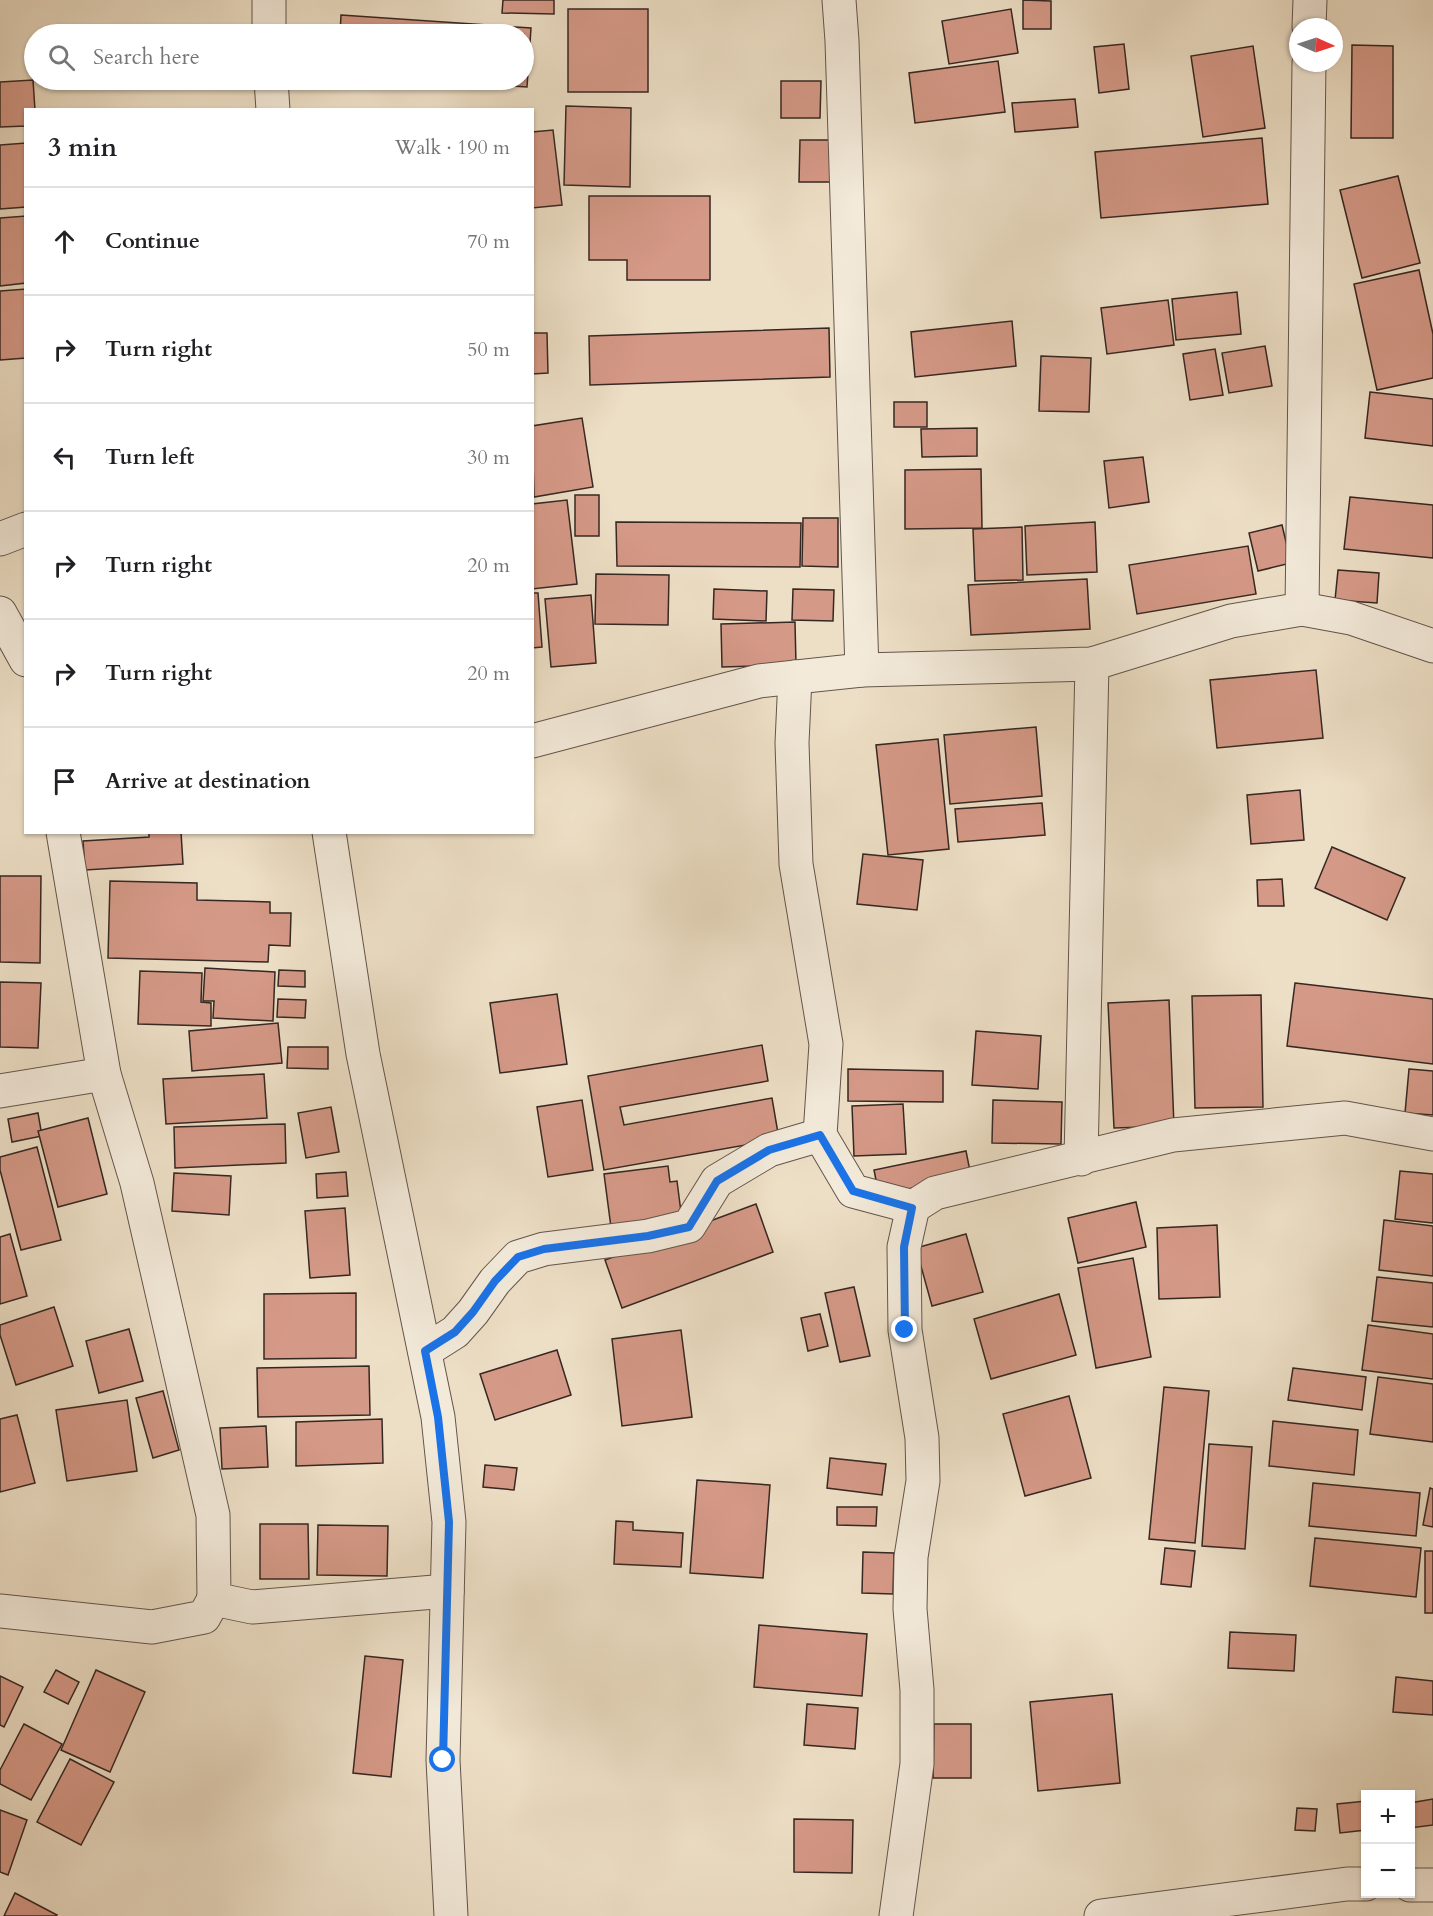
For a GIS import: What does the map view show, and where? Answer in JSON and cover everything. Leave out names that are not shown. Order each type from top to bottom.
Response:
[{"type":"street","points":[[269,0],[269,24]]},
{"type":"street","points":[[839,0],[843,40],[862,670]]},
{"type":"street","points":[[1309,18],[1310,0]]},
{"type":"street","points":[[1302,609],[1309,72]]},
{"type":"street","points":[[272,90],[273,108]]},
{"type":"street","points":[[0,539],[24,530]]},
{"type":"street","points":[[534,740],[759,681],[862,670],[1092,664],[1231,621],[1302,609],[1351,618],[1433,646]]},
{"type":"street","points":[[0,613],[24,656]]},
{"type":"street","points":[[1081,1159],[1092,664]]},
{"type":"street","points":[[795,677],[792,743],[796,864],[826,1044],[820,1135],[853,1191],[912,1208]]},
{"type":"street","points":[[0,1611],[152,1627],[204,1617],[214,1599],[213,1515],[137,1183],[104,1074],[63,834]]},
{"type":"street","points":[[330,834],[363,1054],[438,1417],[449,1522],[443,1760],[452,1916]]},
{"type":"street","points":[[0,1091],[104,1074]]},
{"type":"street","points":[[896,1916],[917,1764],[917,1690],[910,1588],[911,1557],[923,1481],[922,1438],[905,1330],[904,1247],[912,1208],[935,1193],[1173,1135],[1345,1118],[1433,1134]]},
{"type":"street","points":[[425,1351],[455,1332],[473,1312],[495,1281],[518,1257],[544,1249],[648,1236],[689,1227],[717,1181],[769,1150],[820,1135]]},
{"type":"street","points":[[214,1599],[252,1607],[447,1591]]},
{"type":"street","points":[[1101,1916],[1361,1884]]},
{"type":"street","points":[[1415,1884],[1433,1885]]},
{"type":"building","points":[[503,0],[554,0],[554,14],[502,13]]},
{"type":"building","points":[[1023,0],[1051,1],[1051,29],[1023,29]]},
{"type":"building","points":[[568,9],[648,9],[648,92],[568,92]]},
{"type":"building","points":[[1011,9],[1018,53],[949,64],[942,21]]},
{"type":"building","points":[[341,15],[473,24],[341,24]]},
{"type":"building","points":[[1124,44],[1129,89],[1099,93],[1094,47]]},
{"type":"building","points":[[1352,45],[1393,46],[1393,138],[1351,138]]},
{"type":"building","points":[[1253,46],[1265,128],[1203,137],[1191,56]]},
{"type":"building","points":[[998,61],[1005,112],[915,123],[909,73]]},
{"type":"building","points":[[24,81],[24,90],[34,90],[35,108],[24,108],[24,126],[0,127],[0,82]]},
{"type":"building","points":[[781,81],[821,81],[820,118],[781,118]]},
{"type":"building","points":[[1075,99],[1078,127],[1015,132],[1012,103]]},
{"type":"building","points":[[566,106],[631,108],[630,187],[564,185]]},
{"type":"building","points":[[553,130],[562,205],[534,208],[534,132]]},
{"type":"building","points":[[1262,138],[1268,204],[1101,218],[1095,152]]},
{"type":"building","points":[[800,140],[831,140],[831,182],[799,182]]},
{"type":"building","points":[[24,143],[24,207],[0,209],[0,145]]},
{"type":"building","points":[[1398,176],[1420,263],[1362,278],[1340,190]]},
{"type":"building","points":[[589,196],[710,196],[710,280],[627,280],[627,260],[589,260]]},
{"type":"building","points":[[24,216],[24,283],[0,286],[0,218]]},
{"type":"building","points":[[1419,270],[1433,334],[1433,378],[1377,390],[1354,284]]},
{"type":"building","points":[[24,289],[24,358],[0,360],[0,291]]},
{"type":"building","points":[[1237,292],[1241,334],[1176,340],[1172,299]]},
{"type":"building","points":[[1168,300],[1174,345],[1107,354],[1101,308]]},
{"type":"building","points":[[1012,321],[1016,366],[915,377],[911,332]]},
{"type":"building","points":[[829,328],[830,377],[590,385],[589,336]]},
{"type":"building","points":[[534,333],[547,333],[548,373],[534,374]]},
{"type":"building","points":[[1265,346],[1272,386],[1229,393],[1222,353]]},
{"type":"building","points":[[1215,349],[1223,395],[1190,400],[1183,354]]},
{"type":"building","points":[[1041,356],[1091,358],[1089,412],[1039,411]]},
{"type":"building","points":[[1370,392],[1433,399],[1433,446],[1365,438]]},
{"type":"building","points":[[894,402],[927,402],[927,427],[894,427]]},
{"type":"building","points":[[582,418],[593,487],[534,497],[534,426]]},
{"type":"building","points":[[977,428],[977,456],[922,457],[921,429]]},
{"type":"building","points":[[1143,457],[1149,502],[1109,508],[1104,461]]},
{"type":"building","points":[[981,469],[982,528],[905,529],[905,470]]},
{"type":"building","points":[[575,495],[599,495],[599,536],[575,536]]},
{"type":"building","points":[[1350,497],[1433,505],[1433,558],[1344,549]]},
{"type":"building","points":[[567,500],[577,584],[534,589],[534,504]]},
{"type":"building","points":[[803,518],[838,518],[838,567],[802,566]]},
{"type":"building","points":[[616,522],[801,523],[800,567],[617,566]]},
{"type":"building","points":[[1095,522],[1097,572],[1027,575],[1025,526]]},
{"type":"building","points":[[1282,525],[1291,563],[1258,571],[1249,533]]},
{"type":"building","points":[[1022,527],[1023,580],[975,581],[973,529]]},
{"type":"building","points":[[1248,546],[1256,594],[1137,614],[1129,565]]},
{"type":"building","points":[[1338,570],[1379,573],[1377,603],[1335,600]]},
{"type":"building","points":[[596,574],[669,575],[668,625],[595,624]]},
{"type":"building","points":[[1087,579],[1090,629],[971,635],[968,585]]},
{"type":"building","points":[[714,589],[767,591],[766,621],[713,619]]},
{"type":"building","points":[[793,589],[834,590],[833,621],[792,620]]},
{"type":"building","points":[[534,593],[538,593],[542,647],[534,648]]},
{"type":"building","points":[[591,595],[596,663],[551,667],[545,599]]},
{"type":"building","points":[[795,622],[796,665],[722,667],[721,624]]},
{"type":"building","points":[[1316,670],[1323,738],[1217,748],[1210,680]]},
{"type":"building","points":[[1036,727],[1042,796],[950,804],[944,735]]},
{"type":"building","points":[[938,739],[949,849],[888,855],[876,745]]},
{"type":"building","points":[[1300,790],[1304,840],[1251,844],[1247,795]]},
{"type":"building","points":[[1042,803],[1045,835],[958,842],[955,809]]},
{"type":"building","points":[[149,834],[181,834],[183,864],[85,870],[83,841],[149,837]]},
{"type":"building","points":[[1332,847],[1405,878],[1387,920],[1315,888]]},
{"type":"building","points":[[863,854],[923,860],[917,910],[857,904]]},
{"type":"building","points":[[0,876],[41,876],[40,963],[0,962]]},
{"type":"building","points":[[1282,879],[1284,906],[1258,906],[1257,880]]},
{"type":"building","points":[[110,881],[197,883],[197,900],[270,902],[270,913],[291,913],[290,946],[269,945],[268,962],[108,958]]},
{"type":"building","points":[[205,968],[275,972],[273,1021],[213,1018],[214,1001],[203,1001]]},
{"type":"building","points":[[279,970],[305,971],[305,987],[278,986]]},
{"type":"building","points":[[140,971],[202,973],[201,1002],[211,1003],[211,1026],[138,1024]]},
{"type":"building","points":[[0,982],[41,983],[38,1048],[0,1047]]},
{"type":"building","points":[[1295,983],[1433,999],[1433,1064],[1287,1046]]},
{"type":"building","points":[[557,994],[567,1064],[500,1073],[490,1003]]},
{"type":"building","points":[[1261,995],[1263,1107],[1195,1108],[1192,996]]},
{"type":"building","points":[[278,999],[306,1000],[305,1018],[277,1017]]},
{"type":"building","points":[[1169,1000],[1174,1126],[1114,1128],[1108,1003]]},
{"type":"building","points":[[278,1023],[282,1063],[192,1071],[189,1031]]},
{"type":"building","points":[[976,1031],[1041,1036],[1038,1089],[972,1085]]},
{"type":"building","points":[[762,1045],[768,1081],[620,1107],[624,1125],[772,1098],[779,1139],[604,1170],[588,1076]]},
{"type":"building","points":[[288,1047],[328,1047],[328,1069],[287,1068]]},
{"type":"building","points":[[848,1069],[943,1071],[943,1102],[848,1101]]},
{"type":"building","points":[[1409,1069],[1433,1071],[1433,1115],[1405,1113]]},
{"type":"building","points":[[264,1074],[267,1118],[166,1124],[163,1079]]},
{"type":"building","points":[[582,1100],[593,1170],[548,1177],[537,1107]]},
{"type":"building","points":[[993,1100],[1062,1102],[1061,1144],[992,1143]]},
{"type":"building","points":[[903,1104],[906,1154],[854,1156],[852,1106]]},
{"type":"building","points":[[331,1107],[339,1152],[306,1158],[298,1113]]},
{"type":"building","points":[[38,1113],[42,1136],[12,1142],[8,1119]]},
{"type":"building","points":[[88,1118],[107,1194],[58,1207],[38,1131]]},
{"type":"building","points":[[285,1124],[286,1163],[175,1168],[174,1127]]},
{"type":"building","points":[[37,1147],[61,1240],[21,1250],[0,1170],[0,1157]]},
{"type":"building","points":[[966,1151],[971,1176],[879,1195],[874,1170]]},
{"type":"building","points":[[668,1166],[670,1182],[677,1181],[681,1212],[674,1213],[676,1227],[612,1235],[604,1174]]},
{"type":"building","points":[[1400,1171],[1433,1174],[1433,1223],[1395,1219]]},
{"type":"building","points":[[346,1172],[348,1196],[317,1198],[316,1174]]},
{"type":"building","points":[[174,1173],[231,1176],[229,1215],[172,1211]]},
{"type":"building","points":[[1136,1202],[1146,1247],[1078,1263],[1068,1218]]},
{"type":"building","points":[[756,1204],[773,1252],[622,1308],[605,1260]]},
{"type":"building","points":[[345,1208],[350,1275],[310,1278],[305,1211]]},
{"type":"building","points":[[1384,1220],[1433,1226],[1433,1276],[1379,1270]]},
{"type":"building","points":[[1217,1225],[1220,1297],[1159,1299],[1157,1228]]},
{"type":"building","points":[[10,1234],[27,1296],[0,1304],[0,1237]]},
{"type":"building","points":[[966,1234],[983,1292],[932,1306],[916,1248]]},
{"type":"building","points":[[1133,1258],[1151,1357],[1096,1368],[1078,1268]]},
{"type":"building","points":[[1377,1277],[1433,1283],[1433,1327],[1372,1321]]},
{"type":"building","points":[[854,1287],[870,1356],[840,1362],[825,1293]]},
{"type":"building","points":[[356,1293],[356,1358],[264,1359],[264,1294]]},
{"type":"building","points":[[1059,1294],[1076,1355],[991,1379],[974,1319]]},
{"type":"building","points":[[54,1307],[73,1366],[16,1385],[0,1335],[0,1325]]},
{"type":"building","points":[[820,1314],[828,1346],[808,1351],[801,1318]]},
{"type":"building","points":[[1368,1325],[1433,1334],[1433,1379],[1362,1370]]},
{"type":"building","points":[[129,1329],[143,1381],[99,1393],[86,1341]]},
{"type":"building","points":[[681,1330],[692,1417],[622,1426],[612,1339]]},
{"type":"building","points":[[557,1350],[571,1395],[495,1420],[480,1374]]},
{"type":"building","points":[[369,1366],[370,1415],[258,1417],[257,1368]]},
{"type":"building","points":[[1293,1368],[1366,1377],[1362,1410],[1288,1400]]},
{"type":"building","points":[[1378,1377],[1433,1384],[1433,1442],[1370,1434]]},
{"type":"building","points":[[1164,1387],[1209,1391],[1195,1543],[1149,1539]]},
{"type":"building","points":[[163,1391],[179,1450],[153,1458],[136,1398]]},
{"type":"building","points":[[1069,1396],[1091,1478],[1025,1496],[1003,1414]]},
{"type":"building","points":[[127,1400],[137,1471],[67,1481],[56,1410]]},
{"type":"building","points":[[17,1415],[35,1483],[0,1492],[0,1419]]},
{"type":"building","points":[[382,1419],[383,1463],[296,1466],[296,1422]]},
{"type":"building","points":[[1273,1421],[1358,1430],[1354,1475],[1269,1466]]},
{"type":"building","points":[[266,1426],[268,1467],[222,1469],[220,1428]]},
{"type":"building","points":[[1209,1444],[1252,1447],[1245,1549],[1202,1546]]},
{"type":"building","points":[[830,1458],[886,1464],[882,1495],[827,1488]]},
{"type":"building","points":[[485,1465],[517,1468],[514,1490],[483,1487]]},
{"type":"building","points":[[697,1480],[770,1485],[763,1578],[690,1573]]},
{"type":"building","points":[[1313,1483],[1420,1493],[1416,1536],[1309,1526]]},
{"type":"building","points":[[1430,1488],[1433,1489],[1433,1527],[1423,1525]]},
{"type":"building","points":[[837,1507],[877,1507],[876,1526],[837,1525]]},
{"type":"building","points":[[616,1521],[633,1522],[633,1530],[683,1533],[681,1567],[614,1564]]},
{"type":"building","points":[[260,1524],[308,1524],[309,1579],[260,1579]]},
{"type":"building","points":[[318,1525],[388,1526],[387,1576],[317,1575]]},
{"type":"building","points":[[1315,1538],[1421,1548],[1416,1597],[1310,1586]]},
{"type":"building","points":[[1165,1548],[1195,1551],[1191,1587],[1161,1584]]},
{"type":"building","points":[[1425,1551],[1433,1551],[1433,1613],[1425,1613]]},
{"type":"building","points":[[863,1552],[894,1553],[893,1594],[862,1593]]},
{"type":"building","points":[[759,1625],[867,1634],[862,1696],[754,1687]]},
{"type":"building","points":[[1230,1632],[1296,1635],[1294,1671],[1228,1668]]},
{"type":"building","points":[[365,1656],[403,1660],[391,1777],[353,1773]]},
{"type":"building","points":[[56,1670],[79,1682],[68,1704],[44,1692]]},
{"type":"building","points":[[96,1670],[145,1692],[110,1772],[61,1750]]},
{"type":"building","points":[[0,1676],[23,1687],[4,1727],[0,1725]]},
{"type":"building","points":[[1396,1677],[1433,1681],[1433,1715],[1393,1712]]},
{"type":"building","points":[[1112,1694],[1120,1783],[1038,1791],[1030,1702]]},
{"type":"building","points":[[807,1704],[858,1708],[855,1749],[804,1745]]},
{"type":"building","points":[[24,1724],[62,1744],[31,1800],[0,1784],[0,1770]]},
{"type":"building","points":[[934,1724],[971,1724],[971,1778],[933,1778]]},
{"type":"building","points":[[70,1759],[114,1782],[81,1845],[37,1822]]},
{"type":"building","points":[[1433,1799],[1433,1825],[1415,1827],[1415,1802]]},
{"type":"building","points":[[1361,1802],[1361,1831],[1340,1833],[1337,1804]]},
{"type":"building","points":[[1297,1808],[1317,1809],[1315,1831],[1295,1830]]},
{"type":"building","points":[[0,1810],[27,1820],[8,1875],[0,1872]]},
{"type":"building","points":[[794,1819],[853,1820],[852,1873],[794,1872]]},
{"type":"building","points":[[15,1893],[57,1915],[4,1916]]},
{"type":"route","points":[[443,1760],[449,1522],[438,1417],[425,1351],[455,1332],[473,1312],[495,1281],[518,1257],[544,1249],[648,1236],[689,1227],[717,1181],[769,1150],[820,1135],[853,1191],[912,1208],[904,1247],[905,1330]]}]
